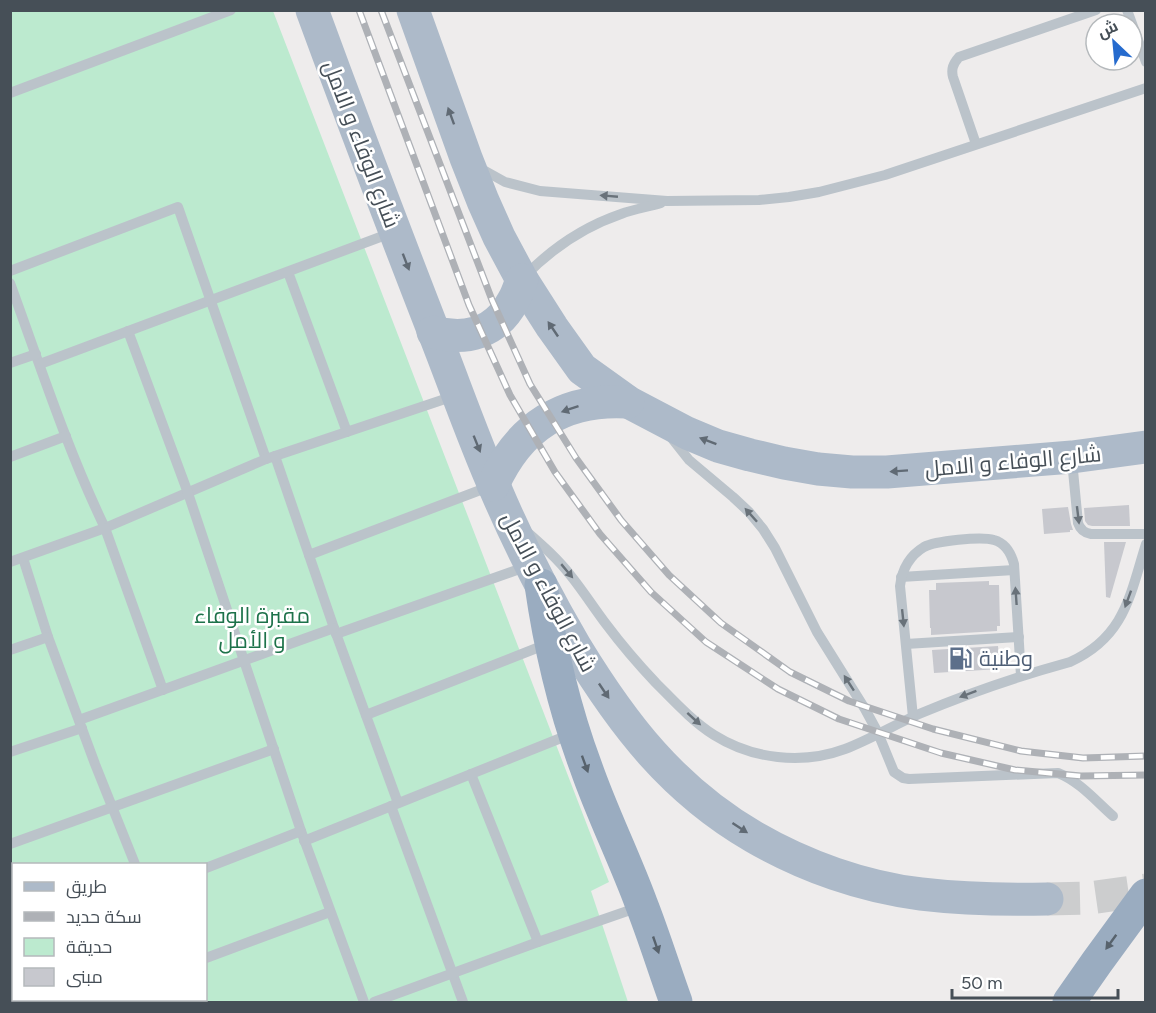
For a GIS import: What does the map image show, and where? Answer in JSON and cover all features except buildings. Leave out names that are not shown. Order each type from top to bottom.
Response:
[{"type":"highway","points":[[536,575],[562,694],[574,733],[593,788],[643,906],[676,1002]]},
{"type":"highway","points":[[1069,1002],[1146,895]]},
{"type":"main road","name":"شارع الوفاء و الامل","points":[[312,10],[493,485],[536,575],[591,671],[643,744],[669,772],[725,818],[755,838],[834,873],[917,894],[961,898],[1047,899]]},
{"type":"main road","name":"شارع الوفاء و الامل","points":[[413,10],[466,158],[487,210],[522,280],[582,369],[628,402],[687,433],[729,449],[784,463],[852,472],[887,472],[1072,457],[1146,447]]},
{"type":"main road","points":[[433,332],[463,336],[480,332],[491,326],[508,310],[522,280]]},
{"type":"main road","points":[[493,485],[509,455],[532,430],[546,420],[577,406],[594,402],[628,402]]},
{"type":"lane","points":[[10,93],[231,10]]},
{"type":"lane","points":[[976,144],[953,77],[954,63],[959,57],[1096,10]]},
{"type":"lane","points":[[1127,10],[1146,62]]},
{"type":"lane","points":[[466,158],[490,175],[505,182],[540,191],[667,201],[789,198],[885,175],[1146,87]]},
{"type":"lane","points":[[522,280],[558,246],[578,233],[623,213],[667,201]]},
{"type":"lane","points":[[10,271],[178,207],[210,301],[309,555],[463,1002]]},
{"type":"lane","points":[[10,363],[38,359],[129,331],[395,232]]},
{"type":"lane","points":[[288,272],[347,432]]},
{"type":"lane","points":[[10,283],[89,496],[105,528],[163,690]]},
{"type":"lane","points":[[129,331],[188,493],[303,836],[364,1002]]},
{"type":"lane","points":[[10,562],[105,528],[270,458],[458,395]]},
{"type":"lane","points":[[657,418],[689,460],[733,497],[763,529],[775,548],[817,632],[856,693],[878,733],[894,772],[903,778],[1058,773],[1077,784],[1113,816]]},
{"type":"lane","points":[[10,458],[66,436]]},
{"type":"lane","points":[[1072,457],[1078,523],[1082,529],[1088,533],[1146,534]]},
{"type":"lane","points":[[309,555],[493,485]]},
{"type":"lane","points":[[508,518],[543,545],[558,561],[631,655],[697,723],[730,744],[757,753],[786,758],[805,758],[843,750],[958,698],[1082,657],[1111,633],[1118,623],[1146,544]]},
{"type":"lane","points":[[913,717],[900,595],[901,577],[909,560],[923,548],[941,542],[985,538],[993,539],[1007,549],[1011,555],[1014,570],[1021,676]]},
{"type":"lane","points":[[23,558],[48,637],[135,863]]},
{"type":"lane","points":[[901,577],[1014,570]]},
{"type":"lane","points":[[10,753],[163,690],[244,661],[335,631],[536,575]]},
{"type":"lane","points":[[10,650],[48,637]]},
{"type":"lane","points":[[906,644],[1019,637]]},
{"type":"lane","points":[[366,715],[550,643]]},
{"type":"lane","points":[[207,868],[395,805],[574,733]]},
{"type":"lane","points":[[10,844],[274,749]]},
{"type":"lane","points":[[471,774],[538,942]]},
{"type":"lane","points":[[374,1002],[643,906]]},
{"type":"lane","points":[[207,958],[330,912]]},
{"type":"green space","name":"مقبرة الوفاء و الأمل","points":[[10,11],[273,11],[609,882],[591,891],[628,1002],[11,1002]]},
{"type":"tunnel","points":[[1047,899],[1090,898],[1146,890]]},
{"type":"railway","points":[[359,10],[469,305],[510,395],[555,472],[600,534],[651,592],[706,642],[778,689],[839,719],[941,753],[1015,770],[1081,776],[1146,775]]},
{"type":"railway","points":[[381,10],[492,300],[530,384],[576,458],[621,520],[669,575],[721,623],[790,672],[849,701],[933,729],[1021,751],[1083,758],[1146,756]]},
{"type":"place","name":"وطنية","points":[[961,658]]}]
